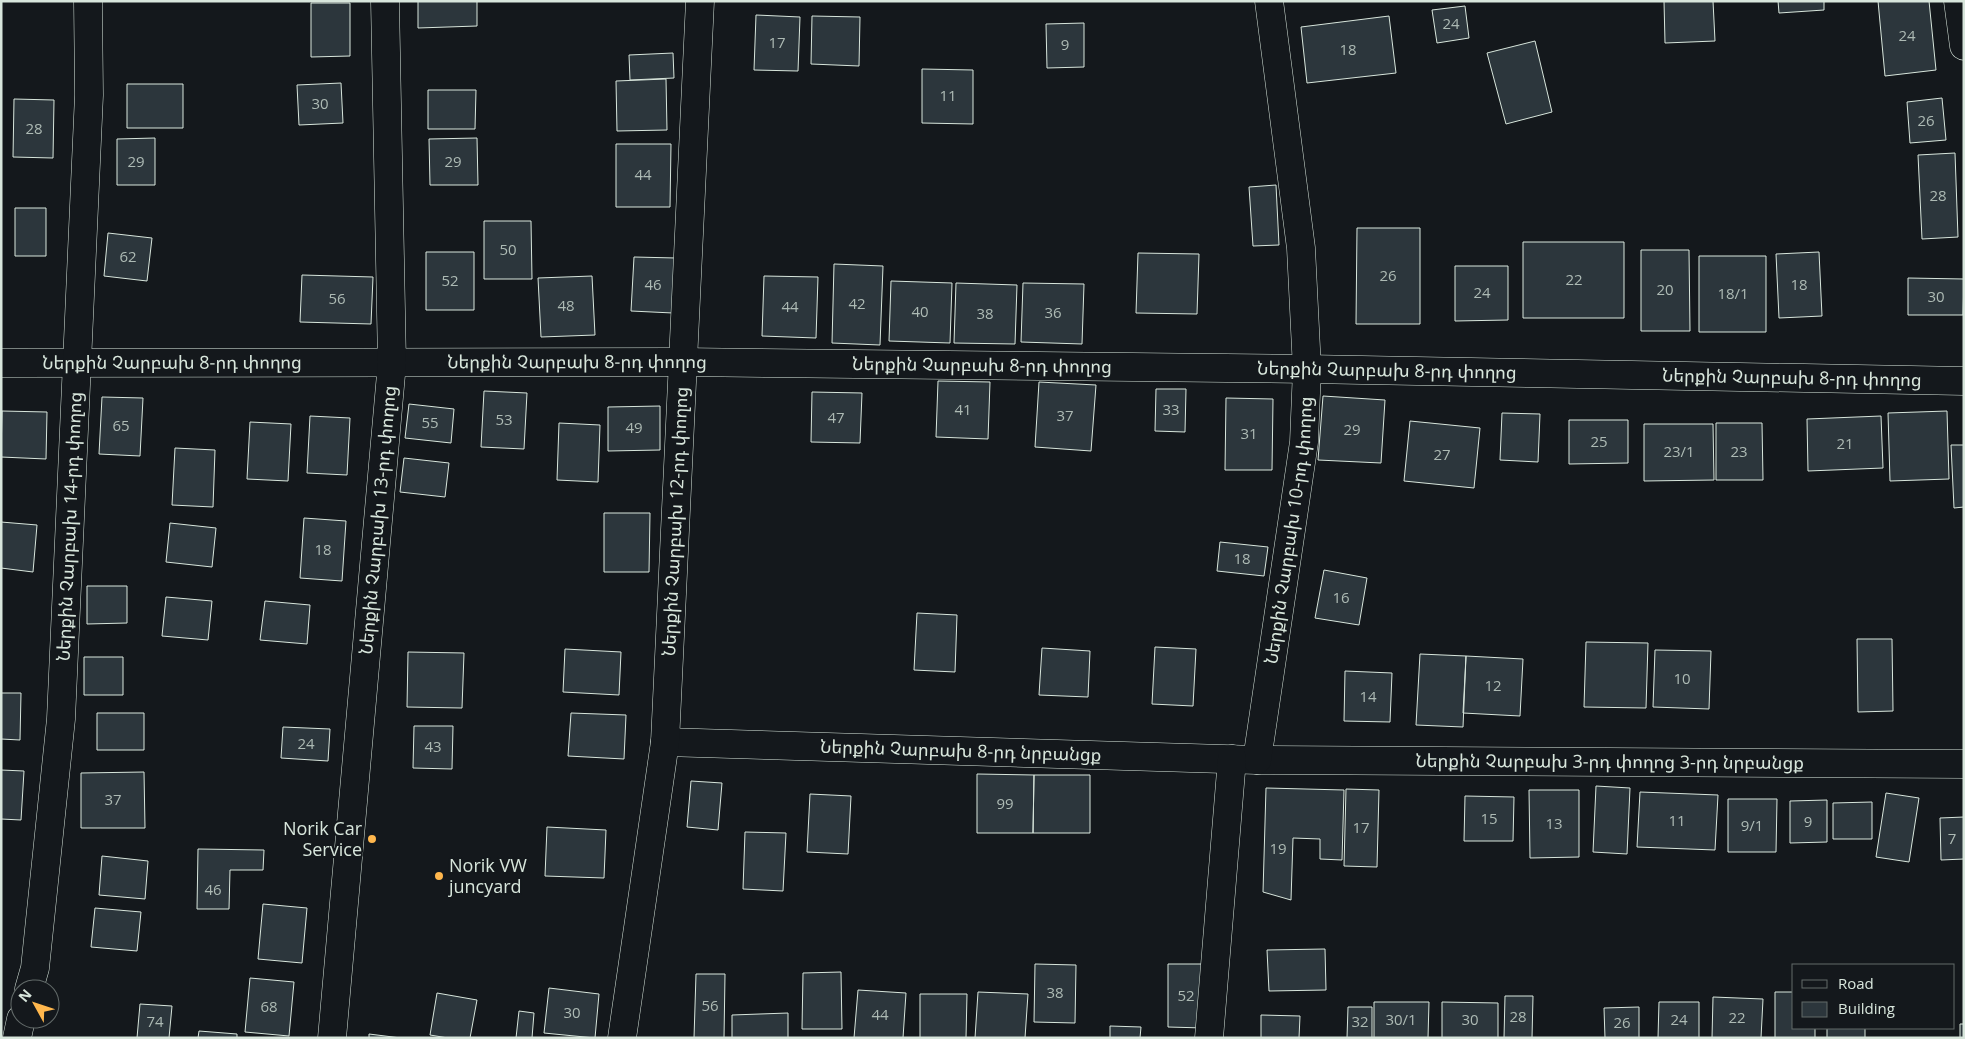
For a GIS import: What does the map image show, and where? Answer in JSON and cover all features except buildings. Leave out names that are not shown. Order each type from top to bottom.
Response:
[{"type":"street","name":"Ներքին Չարբախ 14-րդ փողոց","points":[[31,979],[61,719],[89,95],[88,1]]},
{"type":"street","name":"Ներքին Չարբախ 13-րդ փողոց","points":[[332,1038],[392,363],[385,1]]},
{"type":"street","name":"Ներքին Չարբախ 12-րդ փողոց","points":[[622,1038],[665,742],[700,1]]},
{"type":"street","name":"Ներքին Չարբախ 10-րդ փողոց","points":[[1209,1038],[1245,760],[1304,442],[1307,369],[1301,248],[1269,1]]},
{"type":"street","points":[[1958,1],[1964,46]]},
{"type":"street","name":"Ներքին Չարբախ 8-րդ փողոց","points":[[1,363],[683,362],[1307,369],[1964,380]]},
{"type":"street","name":"Ներքին Չարբախ 8-րդ նրբանցք","points":[[665,742],[1245,760]]},
{"type":"street","name":"Ներքին Չարբախ 3-րդ փողոց 3-րդ նրբանցք","points":[[1245,760],[1964,764]]},
{"type":"place","name":"Norik Car Service","points":[[372,839]]},
{"type":"place","name":"Norik VW juncyard","points":[[439,876]]}]
